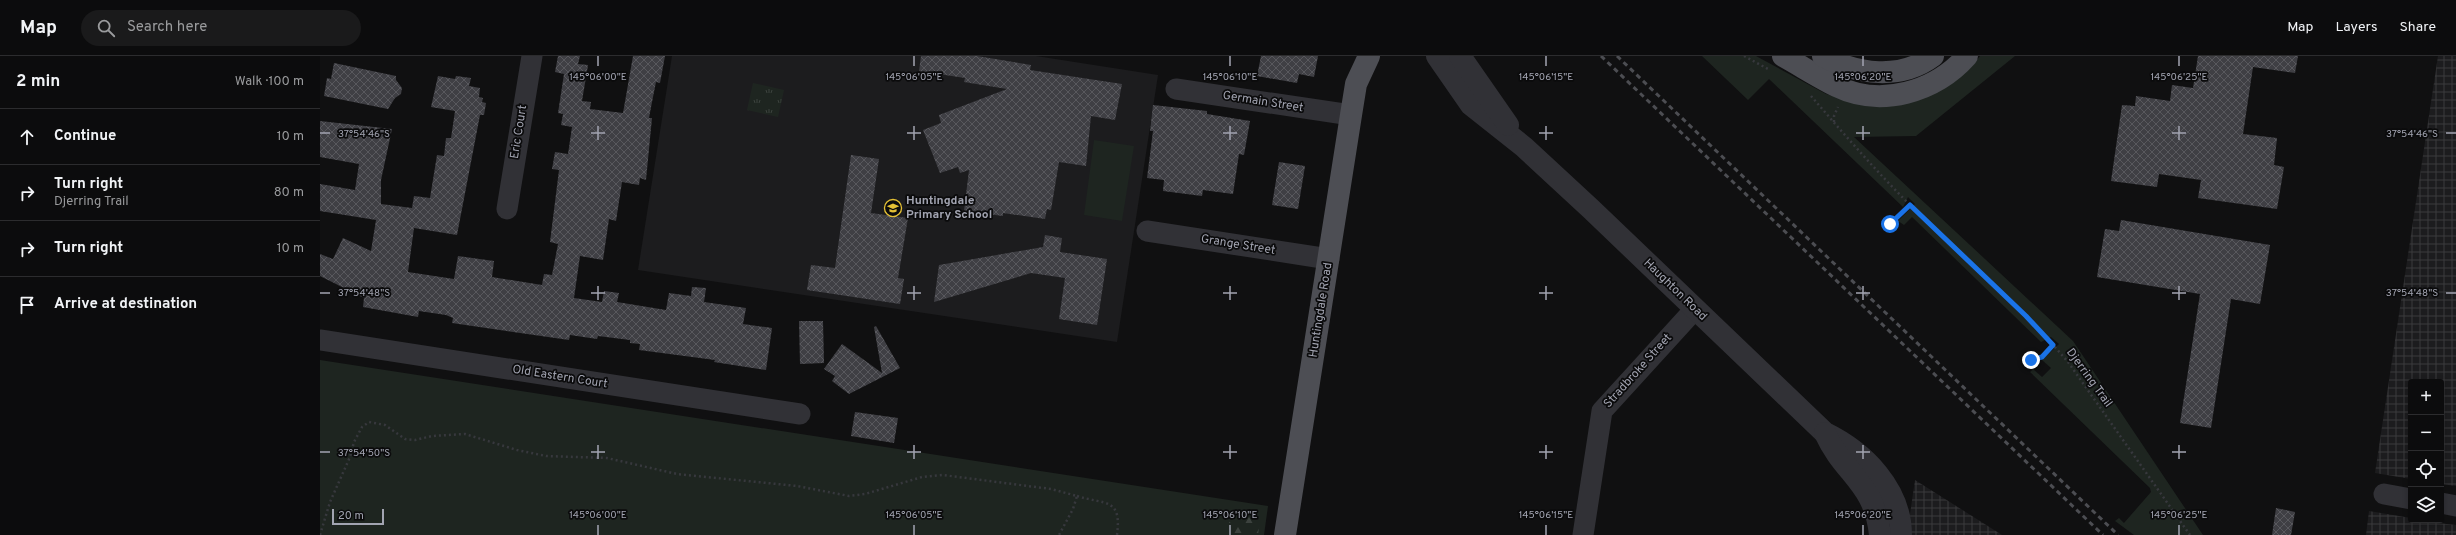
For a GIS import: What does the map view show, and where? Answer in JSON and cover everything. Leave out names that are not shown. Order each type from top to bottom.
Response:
[{"type":"main road","name":"Huntingdale Road","points":[[1285,535],[1356,84],[1355,56]]},
{"type":"main road","name":"Huntingdale Road","points":[[1356,84],[1369,56]]},
{"type":"main road","points":[[1824,56],[1854,69],[1880,73],[1915,67],[1934,56]]},
{"type":"main road","points":[[1776,63],[1837,87],[1854,92],[1878,96],[1899,94],[1937,83],[1967,56]]},
{"type":"street","name":"Eric Court","points":[[507,208],[532,56]]},
{"type":"street","points":[[1420,56],[1465,98]]},
{"type":"street","name":"Haughton Road","points":[[1437,56],[1465,98],[1479,112],[1524,147],[1825,433],[1833,450],[1865,487],[1890,529]]},
{"type":"street","name":"Haughton Road","points":[[1460,56],[1524,147]]},
{"type":"street","name":"Germain Street","points":[[1176,89],[1351,115]]},
{"type":"street","name":"Grange Street","points":[[1147,231],[1329,259]]},
{"type":"street","name":"Stradbroke Street","points":[[1583,535],[1602,410],[1695,309]]},
{"type":"street","name":"Old Eastern Court","points":[[320,340],[800,414]]},
{"type":"street","points":[[2384,494],[2408,498]]},
{"type":"street","points":[[2444,504],[2456,506]]},
{"type":"path","points":[[1744,56],[1776,63]]},
{"type":"path","name":"Djerring Trail","points":[[1807,92],[1910,205],[2026,316],[2068,362],[2190,535]]},
{"type":"path","points":[[1834,123],[1835,111],[1841,105]]},
{"type":"path","points":[[1890,224],[1910,205]]},
{"type":"path","points":[[2031,360],[2042,357],[2053,345]]},
{"type":"path","points":[[320,535],[330,502],[350,457],[354,442],[362,427],[369,422],[378,422],[405,439],[416,440],[432,436],[465,434],[517,450],[546,456],[607,458],[677,474],[797,486],[849,496],[865,494],[922,478],[943,475],[1050,489],[1106,503],[1113,507],[1120,518],[1118,535]]},
{"type":"path","points":[[1059,535],[1073,509],[1077,496]]},
{"type":"shaded area","name":"Huntingdale Primary School","points":[[672,56],[1036,56],[1158,75],[1117,342],[638,270]]},
{"type":"shaded area","points":[[2438,56],[2456,56],[2456,486],[2444,484],[2444,379],[2408,379],[2408,478],[2375,473]]},
{"type":"shaded area","points":[[1915,480],[2002,535],[1907,535]]},
{"type":"shaded area","points":[[2369,511],[2408,518],[2408,523],[2438,523],[2456,525],[2456,535],[2366,535]]},
{"type":"green space","points":[[1702,56],[1756,56],[1826,94],[1859,103],[1976,61],[1980,56],[2015,56],[1916,136],[1854,137],[2073,341],[2203,535],[2134,535],[2115,521],[2119,518],[2124,523],[2151,492],[2150,488],[2030,372],[2033,369],[2042,377],[2051,368],[2042,360],[2059,344],[2051,337],[2041,342],[1912,217],[1904,225],[1898,221],[1915,204],[1908,197],[1903,207],[1769,79],[1748,100]]},
{"type":"green space","points":[[753,83],[784,90],[778,117],[747,110]]},
{"type":"green space","points":[[1094,140],[1134,146],[1122,221],[1084,215]]},
{"type":"green space","points":[[320,360],[1268,506],[1264,535],[320,535]]},
{"type":"green space","points":[[1253,511],[1261,514],[1258,535],[1224,535],[1223,530],[1237,513]]},
{"type":"building","points":[[558,56],[580,56],[578,64],[588,65],[582,101],[591,102],[590,109],[623,113],[633,56],[665,56],[660,83],[656,82],[649,118],[652,118],[646,180],[640,178],[639,185],[622,182],[616,221],[609,219],[603,260],[580,256],[574,298],[602,302],[604,291],[619,293],[617,302],[666,310],[669,293],[691,296],[692,287],[706,288],[704,302],[746,308],[743,324],[772,328],[766,370],[714,362],[715,360],[639,350],[640,344],[630,343],[630,340],[598,336],[597,339],[570,335],[569,340],[452,323],[453,318],[446,315],[419,311],[418,317],[363,307],[364,298],[320,276],[320,254],[333,259],[343,238],[371,251],[376,220],[320,211],[320,184],[355,190],[359,164],[320,157],[320,121],[392,129],[381,180],[381,204],[412,208],[414,196],[430,198],[437,155],[444,156],[446,138],[451,138],[455,111],[431,107],[438,76],[455,79],[456,76],[471,78],[469,86],[480,88],[479,97],[483,98],[482,102],[486,103],[484,115],[480,115],[457,235],[414,228],[408,272],[454,279],[458,256],[494,261],[492,277],[542,285],[544,274],[552,275],[558,244],[550,242],[559,170],[552,169],[555,152],[568,154],[572,127],[561,125],[563,114],[558,113],[564,74],[555,72]]},
{"type":"building","points":[[921,56],[977,56],[1031,65],[1030,70],[1122,84],[1115,120],[1091,116],[1086,166],[1059,162],[1051,210],[1047,209],[1045,219],[1003,213],[1003,216],[964,211],[969,170],[960,173],[958,167],[940,173],[923,130],[941,123],[939,115],[1007,89],[964,82],[965,78],[919,71]]},
{"type":"building","points":[[1261,56],[1318,56],[1314,77],[1299,74],[1297,83],[1257,76]]},
{"type":"building","points":[[2198,56],[2298,56],[2295,73],[2253,67],[2243,134],[2277,138],[2274,165],[2284,167],[2277,209],[2198,198],[2201,180],[2159,174],[2157,187],[2111,181],[2122,105],[2135,106],[2136,96],[2170,101],[2172,85],[2193,88]]},
{"type":"building","points":[[334,63],[396,76],[396,80],[402,88],[401,94],[395,98],[388,109],[324,96],[327,78],[331,79]]},
{"type":"building","points":[[1153,105],[1207,111],[1207,114],[1250,121],[1244,155],[1239,154],[1233,194],[1203,190],[1202,196],[1163,191],[1164,180],[1147,178],[1153,131],[1150,131]]},
{"type":"building","points":[[851,155],[879,159],[871,213],[908,218],[898,278],[904,279],[900,304],[807,290],[811,265],[835,268]]},
{"type":"building","points":[[1279,162],[1305,166],[1298,209],[1272,205]]},
{"type":"building","points":[[2121,220],[2270,245],[2260,304],[2231,299],[2211,428],[2180,423],[2200,294],[2097,277],[2105,229],[2119,231]]},
{"type":"building","points":[[1045,235],[1062,238],[1060,252],[1107,259],[1097,325],[1059,319],[1065,278],[1031,273],[934,302],[939,265],[1043,247]]},
{"type":"building","points":[[799,321],[823,321],[824,363],[800,364]]},
{"type":"building","points":[[876,326],[900,368],[849,394],[832,381],[835,376],[824,369],[842,344],[882,373],[874,327]]},
{"type":"building","points":[[855,412],[898,418],[894,443],[851,436]]},
{"type":"building","points":[[2276,508],[2295,512],[2291,535],[2272,535]]},
{"type":"railway","points":[[1601,56],[2103,535]]},
{"type":"railway","points":[[1617,56],[2118,535]]},
{"type":"place","name":"Huntingdale Primary School","points":[[893,208]]},
{"type":"route","points":[[1890,224],[1910,205],[2026,316],[2053,345],[2042,357],[2031,360]]}]
